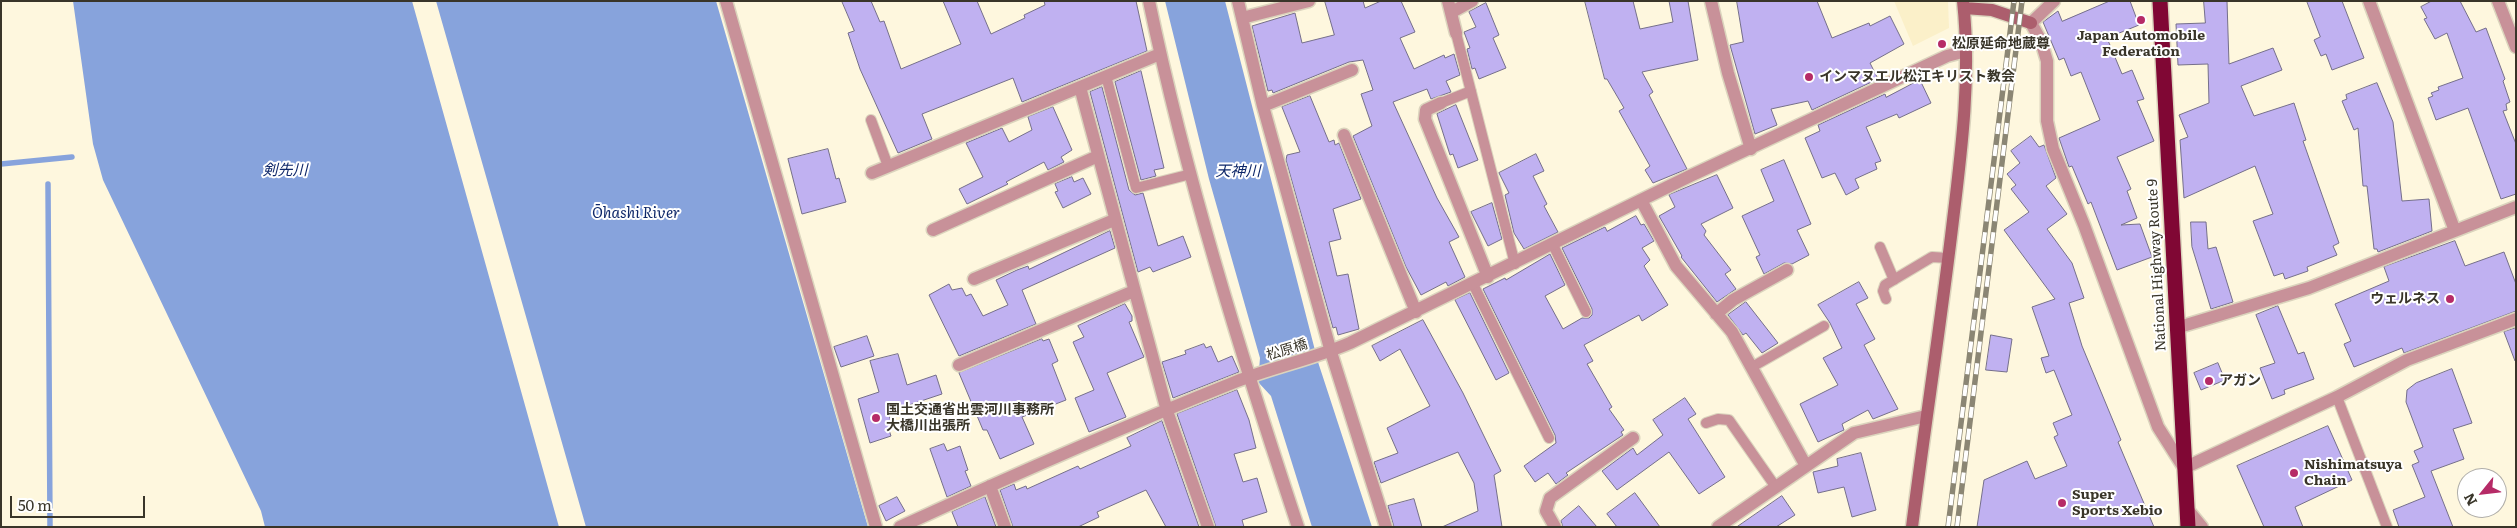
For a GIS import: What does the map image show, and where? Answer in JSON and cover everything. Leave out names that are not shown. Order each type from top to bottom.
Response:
[{"type":"highway","name":"National Highway Route 9","points":[[2160,1],[2188,527]]},
{"type":"street","points":[[726,1],[876,527]]},
{"type":"street","points":[[1149,1],[1160,54],[1191,174],[1298,527]]},
{"type":"street","points":[[1238,1],[1263,106],[1329,353],[1386,527]]},
{"type":"street","points":[[1242,18],[1309,1]]},
{"type":"street","points":[[1456,33],[1450,6],[1472,1]]},
{"type":"street","points":[[1711,1],[1728,73],[1751,149]]},
{"type":"street","points":[[2031,23],[2054,1]]},
{"type":"street","points":[[2369,1],[2455,230]]},
{"type":"street","points":[[2498,1],[2516,47]]},
{"type":"street","points":[[1912,527],[1948,258],[1964,117],[1966,51],[1963,5],[1992,10],[2031,23],[2041,41],[2048,61],[2047,121],[2053,149],[2084,225],[2158,427],[2184,468],[2337,396],[2407,360],[2516,320]]},
{"type":"street","name":"松原橋","points":[[900,527],[990,486],[1253,376],[1329,353],[1515,264],[1641,200],[1947,56],[1966,51]]},
{"type":"street","points":[[872,173],[1160,54]]},
{"type":"street","points":[[1263,106],[1352,70]]},
{"type":"street","points":[[1080,87],[1114,220],[1167,411],[1208,527]]},
{"type":"street","points":[[1441,103],[1426,110],[1425,119],[1488,277]]},
{"type":"street","points":[[1344,135],[1416,312]]},
{"type":"street","points":[[932,230],[1098,156]]},
{"type":"street","points":[[1641,200],[1676,266],[1732,332],[1806,466]]},
{"type":"street","points":[[2176,328],[2309,288],[2516,206]]},
{"type":"street","points":[[974,279],[1114,220]]},
{"type":"street","points":[[1716,314],[1733,300],[1786,270]]},
{"type":"street","points":[[959,365],[1134,291]]},
{"type":"street","points":[[1718,527],[1854,433],[1926,416]]},
{"type":"street","points":[[1555,527],[1546,511],[1550,498],[1633,438]]},
{"type":"street","points":[[990,486],[1005,527]]},
{"type":"street","points":[[2188,510],[2202,527]]},
{"type":"lane","points":[[1456,33],[1515,264]]},
{"type":"lane","points":[[1106,76],[1136,188],[1191,174]]},
{"type":"lane","points":[[1441,103],[1471,91]]},
{"type":"lane","points":[[871,120],[888,166]]},
{"type":"lane","points":[[1552,245],[1586,312]]},
{"type":"lane","points":[[1880,247],[1894,280]]},
{"type":"lane","points":[[1886,299],[1883,288],[1894,280],[1932,257],[1948,258]]},
{"type":"lane","points":[[1473,284],[1549,438]]},
{"type":"lane","points":[[1752,368],[1824,326]]},
{"type":"lane","points":[[2337,396],[2386,527]]},
{"type":"lane","points":[[1706,423],[1718,418],[1729,420],[1775,486]]},
{"type":"shaded area","points":[[1894,1],[1948,1],[1949,28],[1913,46]]},
{"type":"water","name":"剣先川","points":[[73,1],[412,1],[559,527],[265,527],[261,511],[103,180],[93,144]]},
{"type":"water","name":"Ōhashi River","points":[[436,1],[716,1],[868,527],[586,527]]},
{"type":"water","name":"天神川","points":[[1165,1],[1225,1],[1318,362],[1372,527],[1312,527],[1271,396],[1258,382],[1260,358],[1209,179]]},
{"type":"building","points":[[842,1],[871,1],[880,22],[884,21],[901,69],[961,44],[943,1],[977,1],[991,34],[1025,18],[1024,15],[1045,5],[1044,1],[1136,1],[1147,51],[1022,102],[1013,78],[922,114],[932,139],[898,153],[860,69],[848,33],[854,31]]},
{"type":"building","points":[[1325,1],[1363,1],[1365,8],[1381,1],[1401,1],[1415,32],[1400,38],[1414,69],[1444,55],[1445,58],[1454,54],[1460,75],[1446,81],[1451,92],[1431,99],[1427,89],[1393,102],[1437,198],[1459,237],[1449,242],[1465,277],[1448,286],[1446,282],[1421,295],[1406,267],[1353,136],[1372,126],[1361,94],[1373,90],[1363,60],[1349,62],[1273,93],[1272,90],[1268,91],[1252,26],[1295,13],[1302,43],[1334,35]]},
{"type":"building","points":[[1585,1],[1633,1],[1640,29],[1673,22],[1669,1],[1688,1],[1698,60],[1642,72],[1653,92],[1649,95],[1687,169],[1653,183],[1645,170],[1650,166],[1619,111],[1624,108],[1607,79],[1605,79]]},
{"type":"building","points":[[1737,1],[1817,1],[1832,38],[1869,23],[1870,26],[1890,16],[1904,44],[1870,63],[1878,79],[1812,110],[1808,101],[1771,109],[1777,125],[1755,134],[1730,45],[1743,42]]},
{"type":"building","points":[[2110,1],[2130,1],[2139,25],[2107,38],[2122,74],[2132,70],[2144,99],[2137,101],[2154,141],[2117,157],[2131,189],[2127,191],[2137,218],[2121,225],[2140,224],[2152,257],[2117,270],[2091,202],[2088,204],[2072,166],[2069,167],[2059,138],[2100,120],[2081,72],[2071,76],[2064,58],[2059,60],[2043,22],[2058,11],[2062,21]]},
{"type":"building","points":[[2204,1],[2227,1],[2229,64],[2273,48],[2282,70],[2241,86],[2254,116],[2294,103],[2306,140],[2303,141],[2339,243],[2333,246],[2337,255],[2307,267],[2308,271],[2285,279],[2283,273],[2274,276],[2253,221],[2273,214],[2255,166],[2184,198],[2180,140],[2188,137],[2179,115],[2209,103],[2208,64],[2178,65],[2176,24],[2205,23]]},
{"type":"building","points":[[2307,1],[2342,1],[2364,58],[2332,70],[2326,54],[2321,56],[2314,40],[2320,37]]},
{"type":"building","points":[[2432,1],[2460,1],[2476,32],[2486,28],[2505,79],[2503,81],[2510,102],[2506,104],[2507,110],[2503,111],[2516,144],[2516,194],[2501,199],[2468,108],[2436,120],[2428,98],[2433,96],[2431,93],[2439,90],[2438,87],[2463,78],[2447,33],[2435,39],[2424,19],[2427,18],[2421,7]]},
{"type":"building","points":[[1486,3],[1499,35],[1493,38],[1506,68],[1479,79],[1475,68],[1472,69],[1467,49],[1470,48],[1464,32],[1476,27],[1469,12]]},
{"type":"building","points":[[1141,71],[1164,168],[1154,170],[1156,176],[1141,180],[1115,82]]},
{"type":"building","points":[[1920,80],[1931,103],[1899,118],[1897,114],[1866,127],[1881,161],[1875,163],[1877,169],[1855,179],[1859,188],[1846,195],[1835,173],[1822,178],[1805,138],[1820,131],[1818,125],[1885,94],[1886,97]]},
{"type":"building","points":[[2377,83],[2393,122],[2402,201],[2429,199],[2432,231],[2378,252],[2377,249],[2374,249],[2367,186],[2363,186],[2358,128],[2354,130],[2342,101],[2347,99],[2346,95]]},
{"type":"building","points":[[1102,87],[1129,190],[1135,195],[1143,193],[1158,246],[1183,236],[1191,257],[1153,272],[1150,267],[1138,272],[1090,92]]},
{"type":"building","points":[[1310,96],[1329,142],[1334,140],[1335,145],[1339,143],[1361,199],[1333,209],[1341,239],[1329,242],[1337,276],[1348,274],[1359,329],[1338,335],[1336,327],[1333,328],[1286,160],[1287,155],[1300,152],[1282,107]]},
{"type":"building","points":[[1456,105],[1478,160],[1458,168],[1453,154],[1450,155],[1437,114]]},
{"type":"building","points":[[1053,107],[1072,150],[1061,157],[1064,162],[1048,170],[1044,162],[1006,182],[1008,184],[967,204],[959,189],[983,177],[966,143],[1002,128],[1009,142],[1032,130],[1028,117]]},
{"type":"building","points":[[2031,136],[2039,147],[2044,145],[2056,178],[2046,186],[2067,214],[2047,229],[2072,263],[2084,298],[2069,303],[2082,346],[2121,440],[2118,442],[2154,527],[1977,527],[1984,480],[2027,461],[2035,479],[2067,466],[2054,437],[2058,435],[2053,423],[2072,415],[2054,370],[2046,373],[2041,358],[2049,356],[2032,307],[2055,299],[2004,230],[2029,212],[2011,189],[2016,185],[2007,174],[2020,163],[2011,151]]},
{"type":"building","points":[[828,149],[836,179],[839,178],[846,202],[802,214],[788,159]]},
{"type":"building","points":[[1536,154],[1544,171],[1533,176],[1547,204],[1544,206],[1558,232],[1524,249],[1514,233],[1505,195],[1509,193],[1499,173]]},
{"type":"building","points":[[1784,160],[1811,224],[1797,230],[1809,255],[1792,264],[1784,263],[1764,274],[1756,257],[1760,255],[1742,216],[1774,201],[1761,170]]},
{"type":"building","points":[[1717,175],[1733,208],[1701,224],[1706,231],[1704,235],[1731,270],[1725,274],[1736,289],[1717,302],[1681,257],[1659,216],[1675,207],[1669,195]]},
{"type":"building","points":[[1072,177],[1074,182],[1083,178],[1091,194],[1063,208],[1055,192],[1058,191],[1055,184]]},
{"type":"building","points":[[1492,203],[1502,239],[1488,246],[1471,212]]},
{"type":"building","points":[[1636,216],[1641,225],[1644,224],[1654,241],[1642,248],[1650,260],[1644,266],[1668,305],[1642,321],[1639,315],[1584,345],[1593,361],[1587,364],[1612,407],[1609,409],[1624,430],[1621,432],[1623,435],[1566,473],[1568,475],[1556,484],[1548,473],[1535,482],[1524,466],[1556,443],[1555,435],[1483,289],[1505,278],[1506,280],[1550,254],[1565,285],[1545,296],[1563,329],[1582,318],[1589,318],[1592,315],[1592,309],[1562,248],[1605,227],[1607,231]]},
{"type":"building","points":[[2191,222],[2206,222],[2208,249],[2216,247],[2233,302],[2211,309],[2192,247]]},
{"type":"building","points":[[1110,231],[1115,248],[1022,290],[1036,324],[959,356],[929,295],[949,284],[952,290],[962,288],[966,296],[971,294],[983,316],[1008,305],[996,280],[1028,266],[1029,269]]},
{"type":"building","name":"ウェルネス","points":[[2455,241],[2465,266],[2504,252],[2516,284],[2516,311],[2404,353],[2402,348],[2354,367],[2344,344],[2351,341],[2335,304],[2389,281],[2384,267]]},
{"type":"building","points":[[1859,282],[1868,298],[1856,304],[1875,339],[1864,345],[1898,409],[1873,419],[1868,410],[1842,424],[1844,430],[1818,442],[1800,404],[1838,385],[1823,358],[1842,348],[1830,323],[1818,305]]},
{"type":"building","points":[[1470,293],[1509,373],[1496,380],[1455,300]]},
{"type":"building","points":[[1746,302],[1778,343],[1762,353],[1746,333],[1743,335],[1728,315]]},
{"type":"building","points":[[1125,304],[1132,316],[1132,321],[1129,322],[1144,357],[1107,373],[1126,417],[1089,432],[1075,398],[1094,390],[1073,342],[1084,337],[1078,326]]},
{"type":"building","points":[[2278,306],[2298,354],[2304,352],[2314,379],[2284,390],[2285,394],[2272,399],[2260,368],[2275,363],[2256,315]]},
{"type":"building","points":[[1423,320],[1463,393],[1501,471],[1494,475],[1502,527],[1442,527],[1478,511],[1474,483],[1458,452],[1381,483],[1374,462],[1398,453],[1387,428],[1430,406],[1400,349],[1380,361],[1372,346]]},
{"type":"building","points":[[2516,328],[2516,361],[2515,361],[2504,332]]},
{"type":"building","points":[[1991,335],[2012,339],[2007,372],[1986,370]]},
{"type":"building","points":[[867,336],[874,356],[841,367],[834,347]]},
{"type":"building","points":[[1042,339],[1043,341],[1049,339],[1058,361],[1052,364],[1066,400],[1022,417],[1034,444],[1000,459],[987,430],[983,430],[959,373]]},
{"type":"building","points":[[1204,344],[1206,348],[1211,346],[1218,362],[1232,356],[1239,372],[1173,398],[1162,362],[1186,354],[1185,351]]},
{"type":"building","points":[[898,354],[907,385],[936,375],[942,394],[888,412],[893,428],[889,430],[891,436],[870,443],[858,399],[879,392],[870,361]]},
{"type":"building","name":"アガン","points":[[2218,363],[2225,380],[2201,390],[2194,373]]},
{"type":"building","points":[[2452,369],[2472,423],[2453,429],[2464,459],[2431,471],[2453,527],[2399,527],[2393,510],[2425,497],[2412,465],[2419,462],[2414,451],[2423,447],[2406,402],[2407,390],[2416,383]]},
{"type":"building","points":[[1237,390],[1249,420],[1256,448],[1234,454],[1243,482],[1257,478],[1267,512],[1242,520],[1244,527],[1216,527],[1177,414]]},
{"type":"building","points":[[1685,398],[1696,414],[1688,419],[1725,477],[1699,494],[1669,452],[1617,490],[1602,471],[1633,448],[1637,455],[1663,435],[1653,420]]},
{"type":"building","points":[[1162,421],[1199,527],[1166,527],[1146,490],[1097,512],[1099,517],[1078,527],[1013,527],[1000,490],[1014,484],[1016,490],[1026,486],[1027,489],[1078,466],[1080,469],[1131,446],[1127,438]]},
{"type":"building","name":"Nishimatsuya Chain","points":[[2328,426],[2352,480],[2295,507],[2303,527],[2264,527],[2237,466]]},
{"type":"building","points":[[944,444],[947,451],[960,446],[968,470],[965,471],[971,486],[947,497],[930,449]]},
{"type":"building","points":[[1861,453],[1876,510],[1852,517],[1844,487],[1818,493],[1813,472],[1838,466],[1837,459]]},
{"type":"building","points":[[1635,493],[1660,527],[1617,527],[1607,514]]},
{"type":"building","points":[[1782,496],[1795,515],[1776,527],[1737,527]]},
{"type":"building","points":[[897,497],[905,511],[886,521],[879,506]]},
{"type":"building","points":[[985,497],[996,527],[958,527],[952,512]]},
{"type":"building","points":[[1414,499],[1422,527],[1394,527],[1388,506]]},
{"type":"building","points":[[1579,506],[1597,527],[1563,527],[1561,521]]},
{"type":"waterway","points":[[1,164],[72,157]]},
{"type":"waterway","points":[[48,184],[50,527]]},
{"type":"railway","points":[[1948,527],[2014,1]]},
{"type":"railway","points":[[1957,527],[2022,1]]},
{"type":"place","name":"Japan Automobile Federation","points":[[2141,20]]},
{"type":"place","name":"松原延命地蔵尊","points":[[1942,44]]},
{"type":"place","name":"インマヌエル松江キリスト教会","points":[[1809,77]]},
{"type":"place","name":"ウェルネス","points":[[2450,299]]},
{"type":"place","name":"アガン","points":[[2209,381]]},
{"type":"place","name":"国土交通省出雲河川事務所 大橋川出張所","points":[[876,418]]},
{"type":"place","name":"Nishimatsuya Chain","points":[[2294,473]]},
{"type":"place","name":"Super Sports Xebio","points":[[2062,503]]}]
